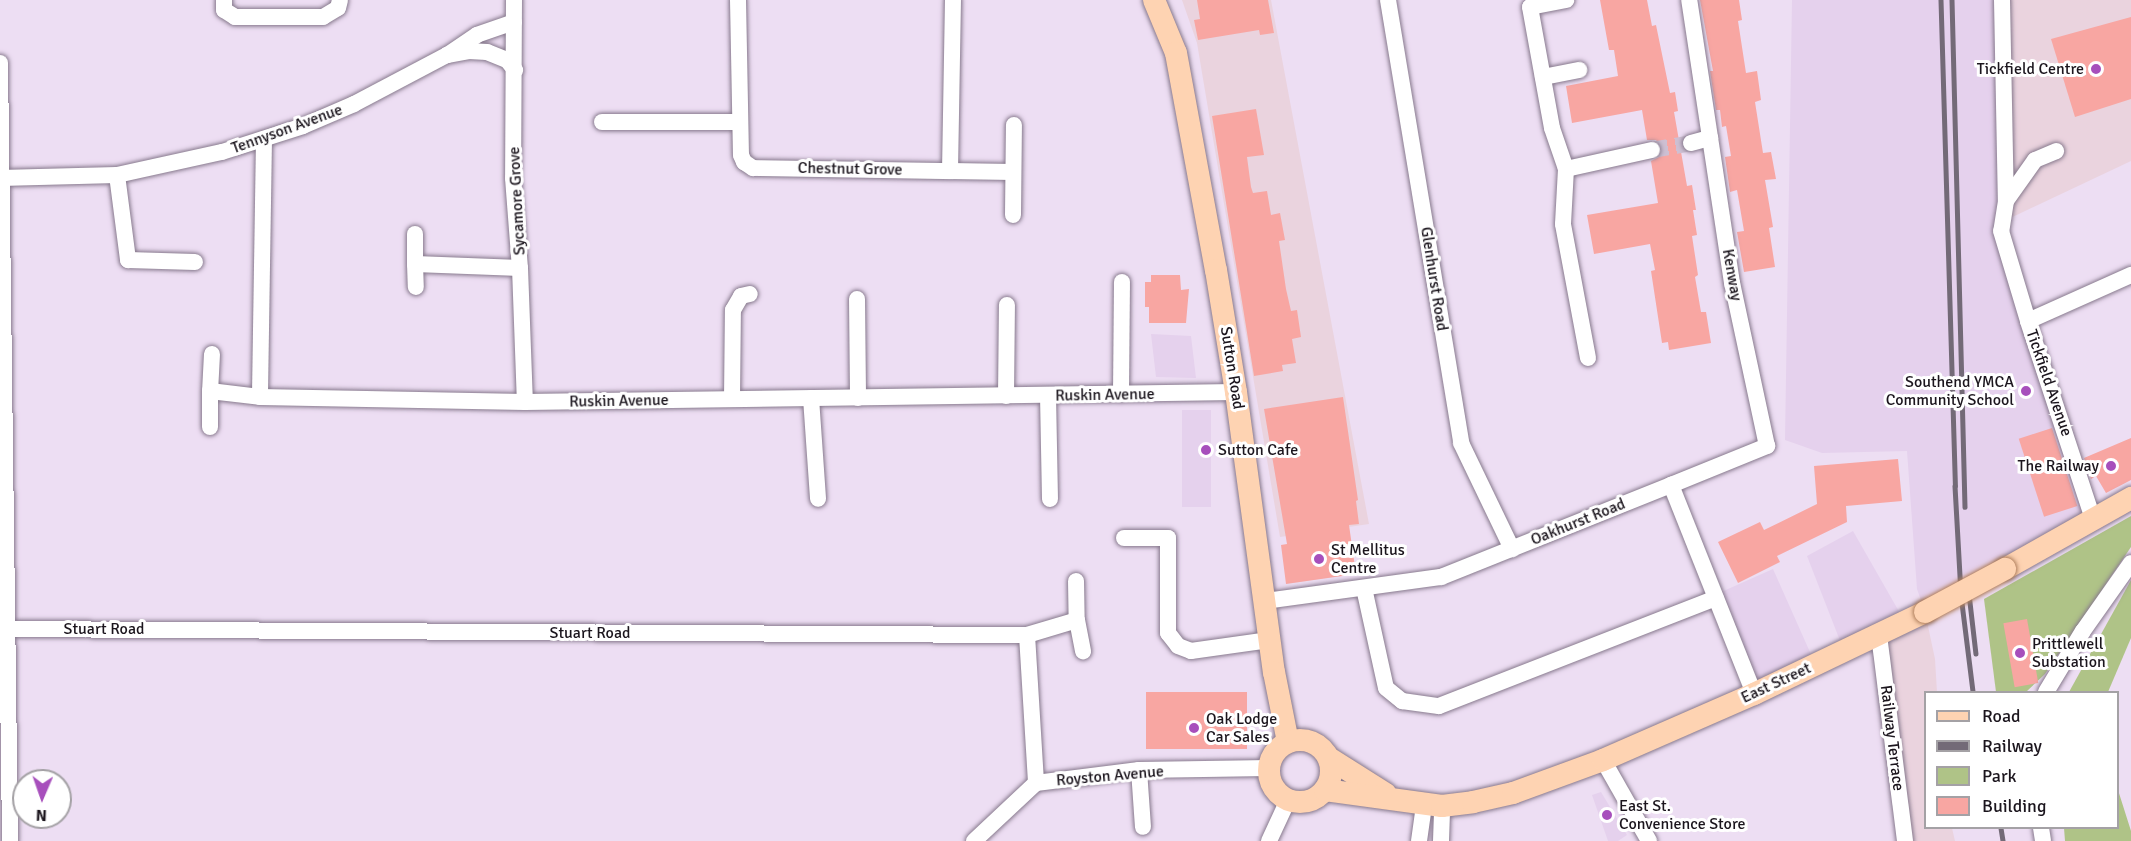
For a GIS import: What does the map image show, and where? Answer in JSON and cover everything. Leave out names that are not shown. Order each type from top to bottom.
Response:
[{"type":"main road","name":"Sutton Road","points":[[1154,0],[1176,53],[1236,392],[1269,640],[1288,742]]},
{"type":"main road","name":"East Street","points":[[1325,790],[1433,805],[1473,802],[1513,793],[1603,760],[1754,694],[1879,635],[2005,569],[2131,498]]},
{"type":"main road","points":[[1300,740],[1312,742],[1322,748],[1329,759],[1330,780],[1325,790],[1308,801],[1288,800],[1274,787],[1269,768],[1275,752],[1288,742],[1300,740]]},
{"type":"main road","name":"East Street","points":[[1329,759],[1398,800]]},
{"type":"street","points":[[224,0],[224,10],[235,17],[330,15],[338,8],[340,0]]},
{"type":"street","name":"Chestnut Grove","points":[[738,0],[741,155],[744,162],[753,168],[1013,172]]},
{"type":"street","points":[[950,171],[953,0]]},
{"type":"street","name":"Glenhurst Road","points":[[1388,0],[1461,443],[1512,549]]},
{"type":"street","points":[[1566,0],[1530,7],[1552,128],[1566,169],[1563,224],[1588,358]]},
{"type":"street","name":"Kenway","points":[[1671,485],[1767,447],[1732,283],[1689,0]]},
{"type":"street","points":[[2002,0],[2006,201],[2001,231],[2028,321]]},
{"type":"street","name":"Sycamore Grove","points":[[516,1],[513,178],[520,268],[525,402]]},
{"type":"street","name":"Tennyson Avenue","points":[[1,178],[117,175],[222,152],[264,139],[354,104],[447,55],[477,35],[514,22]]},
{"type":"street","name":"Tennyson Avenue","points":[[447,55],[469,51],[487,52],[507,60],[515,70]]},
{"type":"street","points":[[0,63],[5,629],[10,841]]},
{"type":"street","points":[[1543,78],[1579,70]]},
{"type":"street","points":[[602,122],[740,122]]},
{"type":"street","points":[[1013,215],[1014,125]]},
{"type":"street","points":[[1691,143],[1710,138]]},
{"type":"street","points":[[260,397],[264,139]]},
{"type":"street","points":[[1566,169],[1652,150]]},
{"type":"street","points":[[2006,201],[2034,160],[2056,151]]},
{"type":"street","points":[[117,175],[128,260],[195,262]]},
{"type":"street","points":[[415,234],[416,287]]},
{"type":"street","points":[[416,264],[520,268]]},
{"type":"street","name":"Tickfield Avenue","points":[[2093,519],[2028,321],[2131,275]]},
{"type":"street","points":[[1121,394],[1122,282]]},
{"type":"street","points":[[732,399],[733,310],[741,296],[750,294]]},
{"type":"street","points":[[857,299],[858,398]]},
{"type":"street","points":[[1006,396],[1007,305]]},
{"type":"street","points":[[210,427],[212,354]]},
{"type":"street","name":"Ruskin Avenue","points":[[210,391],[260,397],[525,402],[1236,392]]},
{"type":"street","points":[[1048,395],[1050,499]]},
{"type":"street","points":[[812,398],[818,499]]},
{"type":"street","points":[[1671,485],[1754,694]]},
{"type":"street","name":"Oakhurst Road","points":[[1264,602],[1441,577],[1671,485]]},
{"type":"street","points":[[1124,538],[1168,538],[1168,633],[1178,646],[1191,651],[1269,640]]},
{"type":"street","points":[[2047,691],[2083,631],[2131,562]]},
{"type":"street","points":[[1076,581],[1077,620],[1083,651]]},
{"type":"street","points":[[1364,588],[1386,688],[1402,701],[1439,706],[1716,598]]},
{"type":"street","name":"Stuart Road","points":[[5,629],[1027,635],[1077,620]]},
{"type":"street","points":[[1027,635],[1036,783]]},
{"type":"street","name":"Railway Terrace","points":[[1879,635],[1905,841]]},
{"type":"street","points":[[1603,760],[1649,841]]},
{"type":"street","name":"Royston Avenue","points":[[974,841],[1036,783],[1139,770],[1269,768]]},
{"type":"street","points":[[1139,770],[1143,827]]},
{"type":"street","points":[[1269,841],[1288,800]]},
{"type":"street","points":[[1419,841],[1433,805]]},
{"type":"street","points":[[1433,805],[1441,841]]},
{"type":"shaded area","points":[[1182,0],[1271,0],[1369,524],[1280,537],[1197,43]]},
{"type":"shaded area","points":[[1792,0],[1996,0],[2001,226],[2093,519],[1925,612],[1917,589],[1907,451],[1822,453],[1785,440]]},
{"type":"shaded area","points":[[1997,0],[2131,0],[2131,161],[2002,222]]},
{"type":"shaded area","points":[[1151,334],[1191,336],[1196,378],[1156,377]]},
{"type":"shaded area","points":[[1182,410],[1211,410],[1211,507],[1182,507]]},
{"type":"shaded area","points":[[1853,531],[1905,622],[1844,651],[1807,556]]},
{"type":"shaded area","points":[[1773,569],[1816,665],[1757,691],[1715,595]]},
{"type":"shaded area","points":[[1925,612],[1935,659],[1937,691],[1924,691],[1924,829],[1952,829],[1955,841],[1905,841],[1879,635]]},
{"type":"shaded area","name":"East St. Convenience Store","points":[[1601,792],[1627,835],[1618,841],[1608,841],[1592,795]]},
{"type":"green space","points":[[2131,516],[2131,547],[2045,674],[2027,691],[1996,691],[1984,599]]},
{"type":"green space","points":[[2131,580],[2131,638],[2108,691],[2070,691]]},
{"type":"green space","points":[[2119,793],[2131,831],[2131,841],[2065,841],[2064,829],[2119,829]]},
{"type":"building","points":[[1197,0],[1268,0],[1274,33],[1260,35],[1259,30],[1198,40],[1194,20],[1200,19]]},
{"type":"building","points":[[1600,0],[1647,0],[1652,26],[1656,25],[1670,93],[1675,92],[1678,111],[1674,112],[1687,186],[1692,185],[1697,235],[1692,236],[1698,275],[1695,277],[1701,312],[1706,312],[1711,343],[1669,350],[1668,342],[1662,343],[1651,271],[1655,270],[1650,244],[1594,254],[1587,215],[1658,203],[1651,161],[1659,157],[1662,148],[1656,140],[1647,140],[1642,110],[1572,123],[1566,86],[1618,76],[1614,50],[1609,50]]},
{"type":"building","points":[[1700,0],[1739,0],[1742,20],[1738,21],[1746,73],[1757,71],[1761,100],[1755,102],[1763,153],[1771,152],[1776,179],[1765,180],[1773,227],[1769,228],[1775,267],[1744,272],[1737,232],[1744,231],[1737,190],[1730,192],[1725,157],[1731,156],[1726,126],[1722,127],[1720,110],[1716,110],[1710,71],[1713,71]]},
{"type":"building","name":"Tickfield Centre","points":[[2131,17],[2131,99],[2075,117],[2051,39]]},
{"type":"building","points":[[1256,109],[1264,155],[1247,157],[1251,187],[1253,193],[1267,191],[1271,215],[1280,213],[1285,240],[1279,241],[1286,289],[1291,311],[1297,310],[1301,337],[1292,339],[1296,363],[1282,365],[1283,371],[1254,376],[1212,116]]},
{"type":"building","points":[[1151,275],[1180,275],[1181,290],[1189,289],[1186,323],[1149,323],[1149,307],[1145,307],[1145,282],[1151,282]]},
{"type":"building","points":[[1343,397],[1358,500],[1356,501],[1359,524],[1349,525],[1356,574],[1286,584],[1281,545],[1287,544],[1264,409]]},
{"type":"building","points":[[2052,428],[2077,506],[2044,517],[2019,439]]},
{"type":"building","name":"The Railway","points":[[2131,438],[2131,480],[2106,493],[2096,476],[2091,479],[2084,458]]},
{"type":"building","points":[[1898,459],[1902,501],[1846,506],[1847,522],[1777,556],[1780,562],[1738,583],[1718,542],[1760,522],[1764,530],[1817,504],[1814,466]]},
{"type":"building","name":"Prittlewell Substation","points":[[2027,619],[2038,683],[2015,687],[2003,623]]},
{"type":"building","name":"Oak Lodge Car Sales","points":[[1146,692],[1247,692],[1247,749],[1146,749]]},
{"type":"tunnel","points":[[1652,150],[1691,143]]},
{"type":"railway","points":[[1941,0],[1955,486],[1961,595],[1973,691]]},
{"type":"railway","points":[[1952,0],[1965,507]]},
{"type":"railway","points":[[1968,585],[1976,654]]},
{"type":"railway","points":[[2001,829],[2003,841]]},
{"type":"place","name":"Tickfield Centre","points":[[2096,69]]},
{"type":"place","name":"Southend YMCA Community School","points":[[2026,391]]},
{"type":"place","name":"Sutton Cafe","points":[[1206,450]]},
{"type":"place","name":"The Railway","points":[[2111,466]]},
{"type":"place","name":"St Mellitus Centre","points":[[1319,559]]},
{"type":"place","name":"Prittlewell Substation","points":[[2020,653]]},
{"type":"place","name":"Oak Lodge Car Sales","points":[[1194,728]]},
{"type":"place","name":"East St. Convenience Store","points":[[1607,815]]}]
